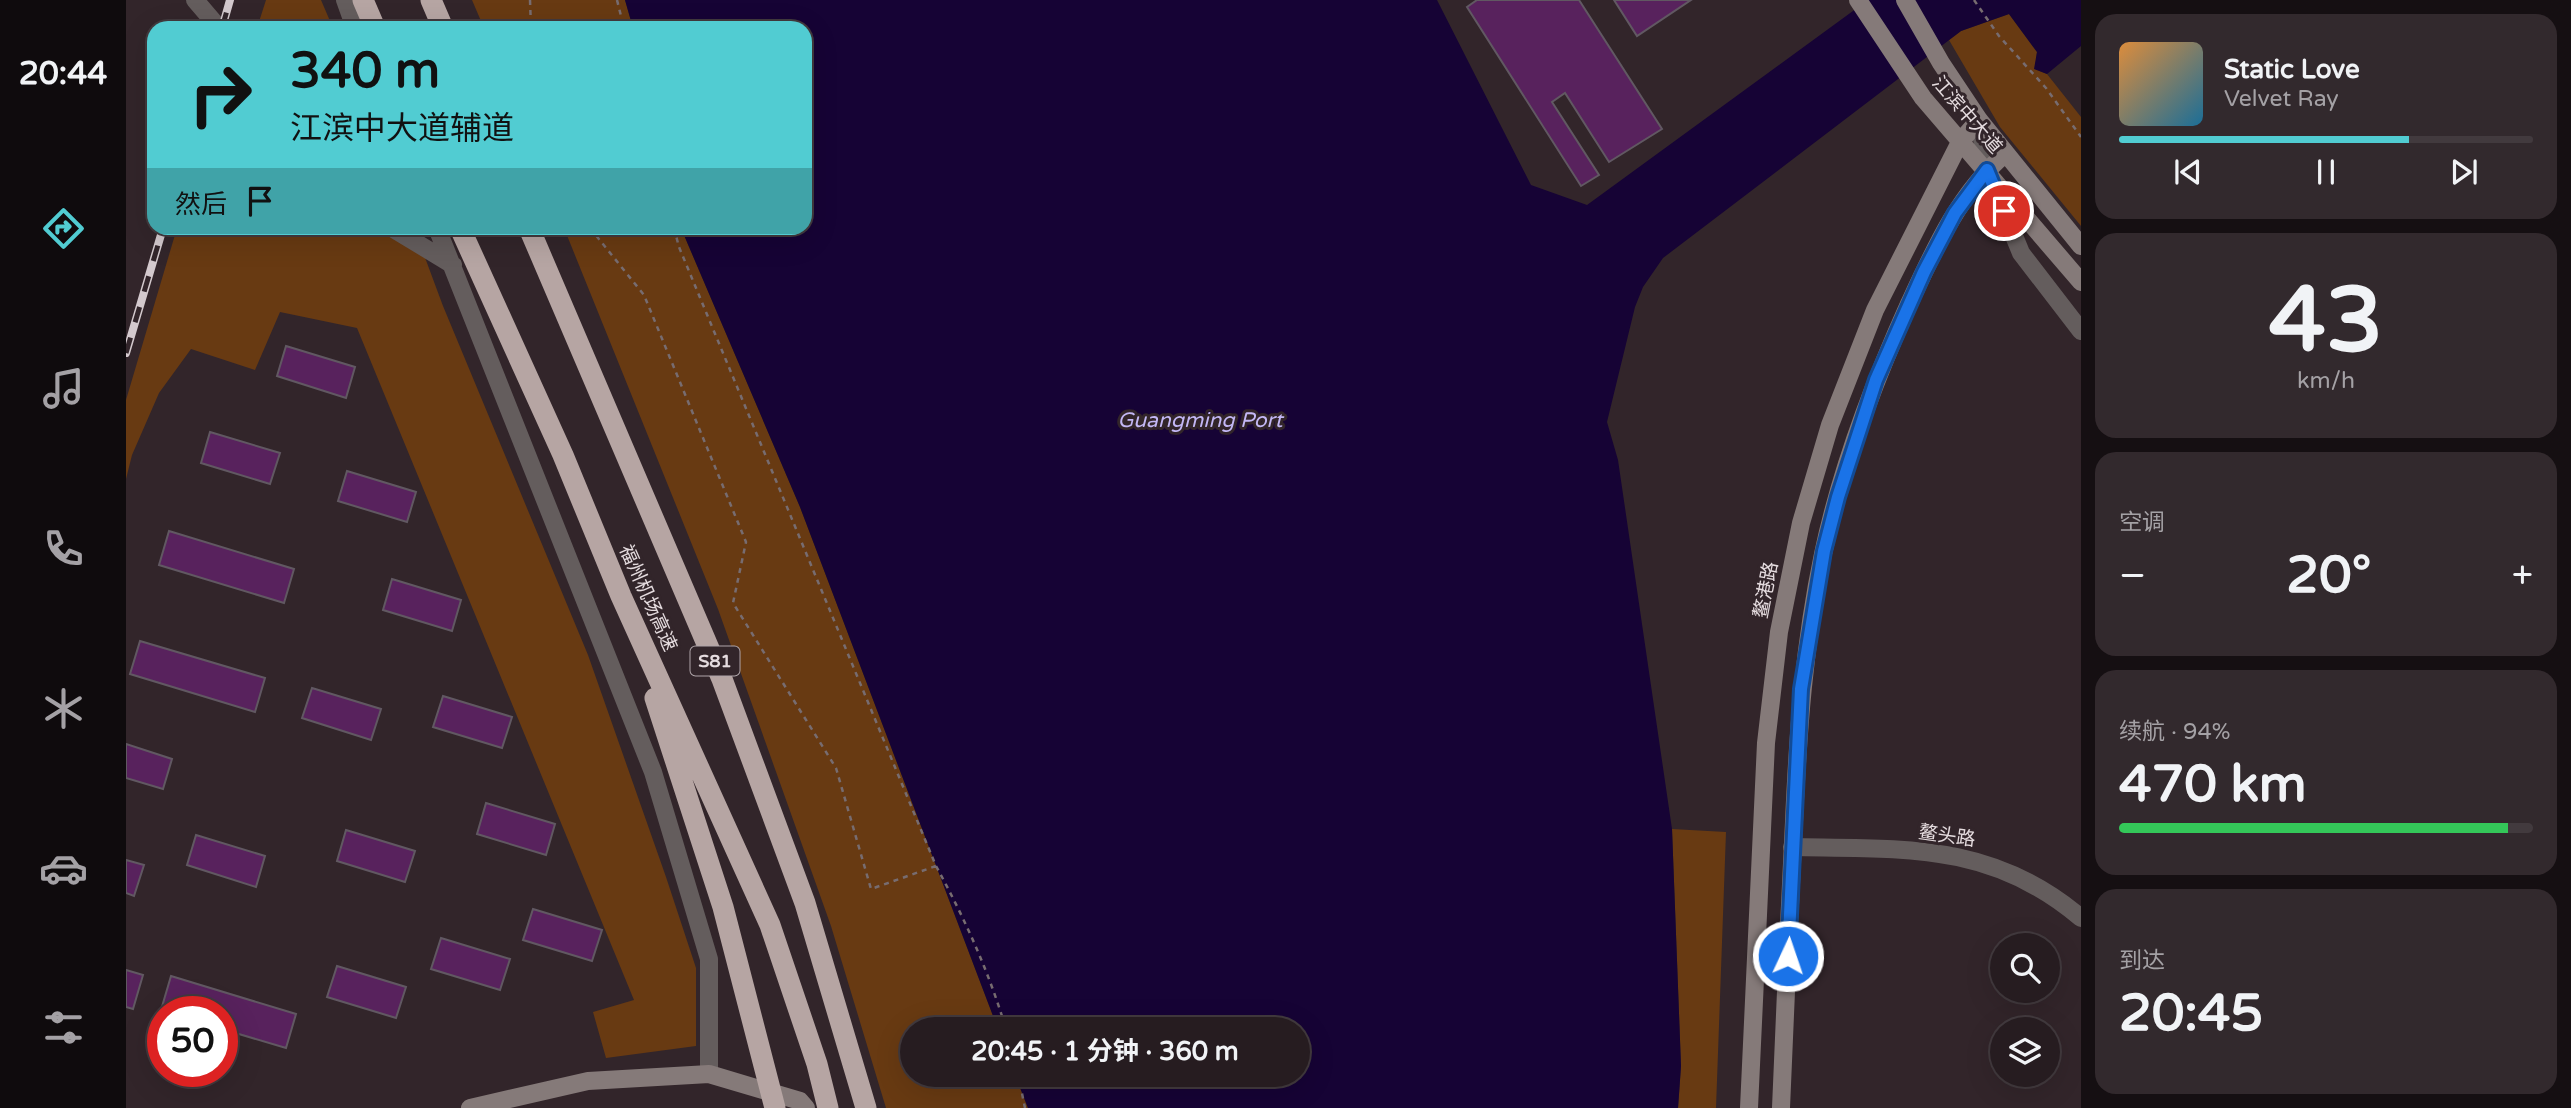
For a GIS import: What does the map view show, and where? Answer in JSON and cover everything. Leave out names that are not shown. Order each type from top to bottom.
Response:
[{"type":"highway","points":[[363,0],[372,21]]},
{"type":"highway","points":[[431,0],[440,21]]},
{"type":"highway","name":"福州机场高速","points":[[463,235],[563,455],[621,596],[770,925],[817,1064],[828,1108]]},
{"type":"highway","name":"福州机场高速","points":[[532,235],[722,679],[805,903],[866,1108]]},
{"type":"highway","points":[[621,596],[723,907],[775,1108]]},
{"type":"main road","name":"江滨中大道","points":[[1858,0],[1912,81],[1960,142],[1987,170],[2081,282]]},
{"type":"main road","name":"江滨中大道","points":[[1905,0],[1941,63],[1979,120],[2081,246]]},
{"type":"main road","name":"鳌港路","points":[[1749,1108],[1766,743],[1779,632],[1793,557],[1816,465],[1852,364],[1899,260],[1960,142],[1979,120]]},
{"type":"main road","points":[[1781,1108],[1801,689],[1824,551],[1838,497],[1876,380],[1901,322],[1955,213],[1987,170],[2005,154]]},
{"type":"main road","points":[[470,1108],[588,1080],[709,1074],[800,1101],[806,1108]]},
{"type":"street","points":[[195,0],[213,21]]},
{"type":"street","points":[[345,0],[352,21]]},
{"type":"street","points":[[1979,120],[1987,170],[2021,253],[2081,331]]},
{"type":"street","points":[[404,235],[453,265]]},
{"type":"street","points":[[440,235],[653,772],[709,959],[709,1074]]},
{"type":"street","name":"鳌头路","points":[[1792,847],[1943,854],[1973,859],[2005,869],[2036,884],[2081,918]]},
{"type":"path","points":[[530,0],[531,21]]},
{"type":"path","points":[[617,0],[622,21]]},
{"type":"path","points":[[1974,0],[1998,36],[2046,88],[2081,136]]},
{"type":"path","points":[[596,235],[644,295],[746,542],[733,603],[836,768],[871,889],[936,866]]},
{"type":"path","points":[[675,235],[678,247],[936,866],[961,911],[987,972],[1002,1017]]},
{"type":"path","points":[[1021,1087],[1025,1108]]},
{"type":"shaded area","points":[[266,0],[321,0],[330,21],[259,21]]},
{"type":"shaded area","points":[[472,0],[625,0],[631,21],[481,21]]},
{"type":"shaded area","points":[[2009,14],[2037,52],[2035,69],[2047,74],[2081,117],[2081,226],[2000,127],[1949,40],[1961,31]]},
{"type":"shaded area","points":[[175,235],[417,235],[443,306],[588,655],[666,877],[696,968],[696,1046],[606,1058],[593,1012],[634,1000],[357,328],[280,312],[255,370],[191,349],[159,393],[132,455],[126,479],[126,400]]},
{"type":"shaded area","points":[[567,235],[684,235],[800,507],[993,1017],[900,1017],[900,1087],[1020,1087],[1028,1108],[886,1108],[831,926],[718,609]]},
{"type":"shaded area","points":[[1672,829],[1726,832],[1716,1108],[1678,1108],[1681,1066]]},
{"type":"water","name":"Guangming Port","points":[[625,0],[1437,0],[1531,185],[1587,205],[1868,0],[2081,0],[2081,46],[2047,74],[2034,69],[2037,52],[2009,14],[1961,31],[1663,258],[1643,287],[1635,307],[1607,422],[1618,460],[1672,829],[1681,1066],[1678,1108],[1028,1108],[1020,1087],[1310,1087],[1310,1017],[993,1017],[800,507],[684,235],[812,235],[812,21],[631,21]]},
{"type":"building","points":[[1477,0],[1579,0],[1662,129],[1609,162],[1565,93],[1552,102],[1599,175],[1581,186],[1467,7]]},
{"type":"building","points":[[1614,0],[1691,0],[1637,36]]},
{"type":"building","points":[[286,346],[355,367],[346,398],[277,376]]},
{"type":"building","points":[[210,432],[280,453],[270,484],[201,463]]},
{"type":"building","points":[[347,471],[416,492],[407,522],[338,501]]},
{"type":"building","points":[[169,531],[294,569],[284,603],[159,565]]},
{"type":"building","points":[[392,579],[461,600],[452,631],[383,610]]},
{"type":"building","points":[[140,641],[265,678],[255,712],[130,674]]},
{"type":"building","points":[[312,688],[381,709],[371,740],[302,718]]},
{"type":"building","points":[[443,696],[512,717],[502,748],[433,727]]},
{"type":"building","points":[[126,744],[172,759],[163,789],[126,778]]},
{"type":"building","points":[[486,803],[555,824],[546,855],[477,834]]},
{"type":"building","points":[[346,830],[415,851],[405,882],[337,861]]},
{"type":"building","points":[[196,835],[265,856],[256,887],[187,865]]},
{"type":"building","points":[[126,860],[144,865],[134,896],[126,893]]},
{"type":"building","points":[[533,909],[602,930],[592,961],[523,940]]},
{"type":"building","points":[[441,938],[510,959],[500,990],[431,969]]},
{"type":"building","points":[[337,966],[406,987],[396,1018],[327,997]]},
{"type":"building","points":[[126,970],[143,975],[133,1009],[126,1007]]},
{"type":"building","points":[[171,976],[237,996],[165,996]]},
{"type":"building","points":[[238,996],[296,1014],[286,1048],[238,1034]]},
{"type":"railway","points":[[224,21],[230,0]]},
{"type":"railway","points":[[126,353],[161,235]]},
{"type":"route","points":[[1788,956],[1801,689],[1815,594],[1838,497],[1876,380],[1901,322],[1955,213],[1987,170],[2004,211]]}]
